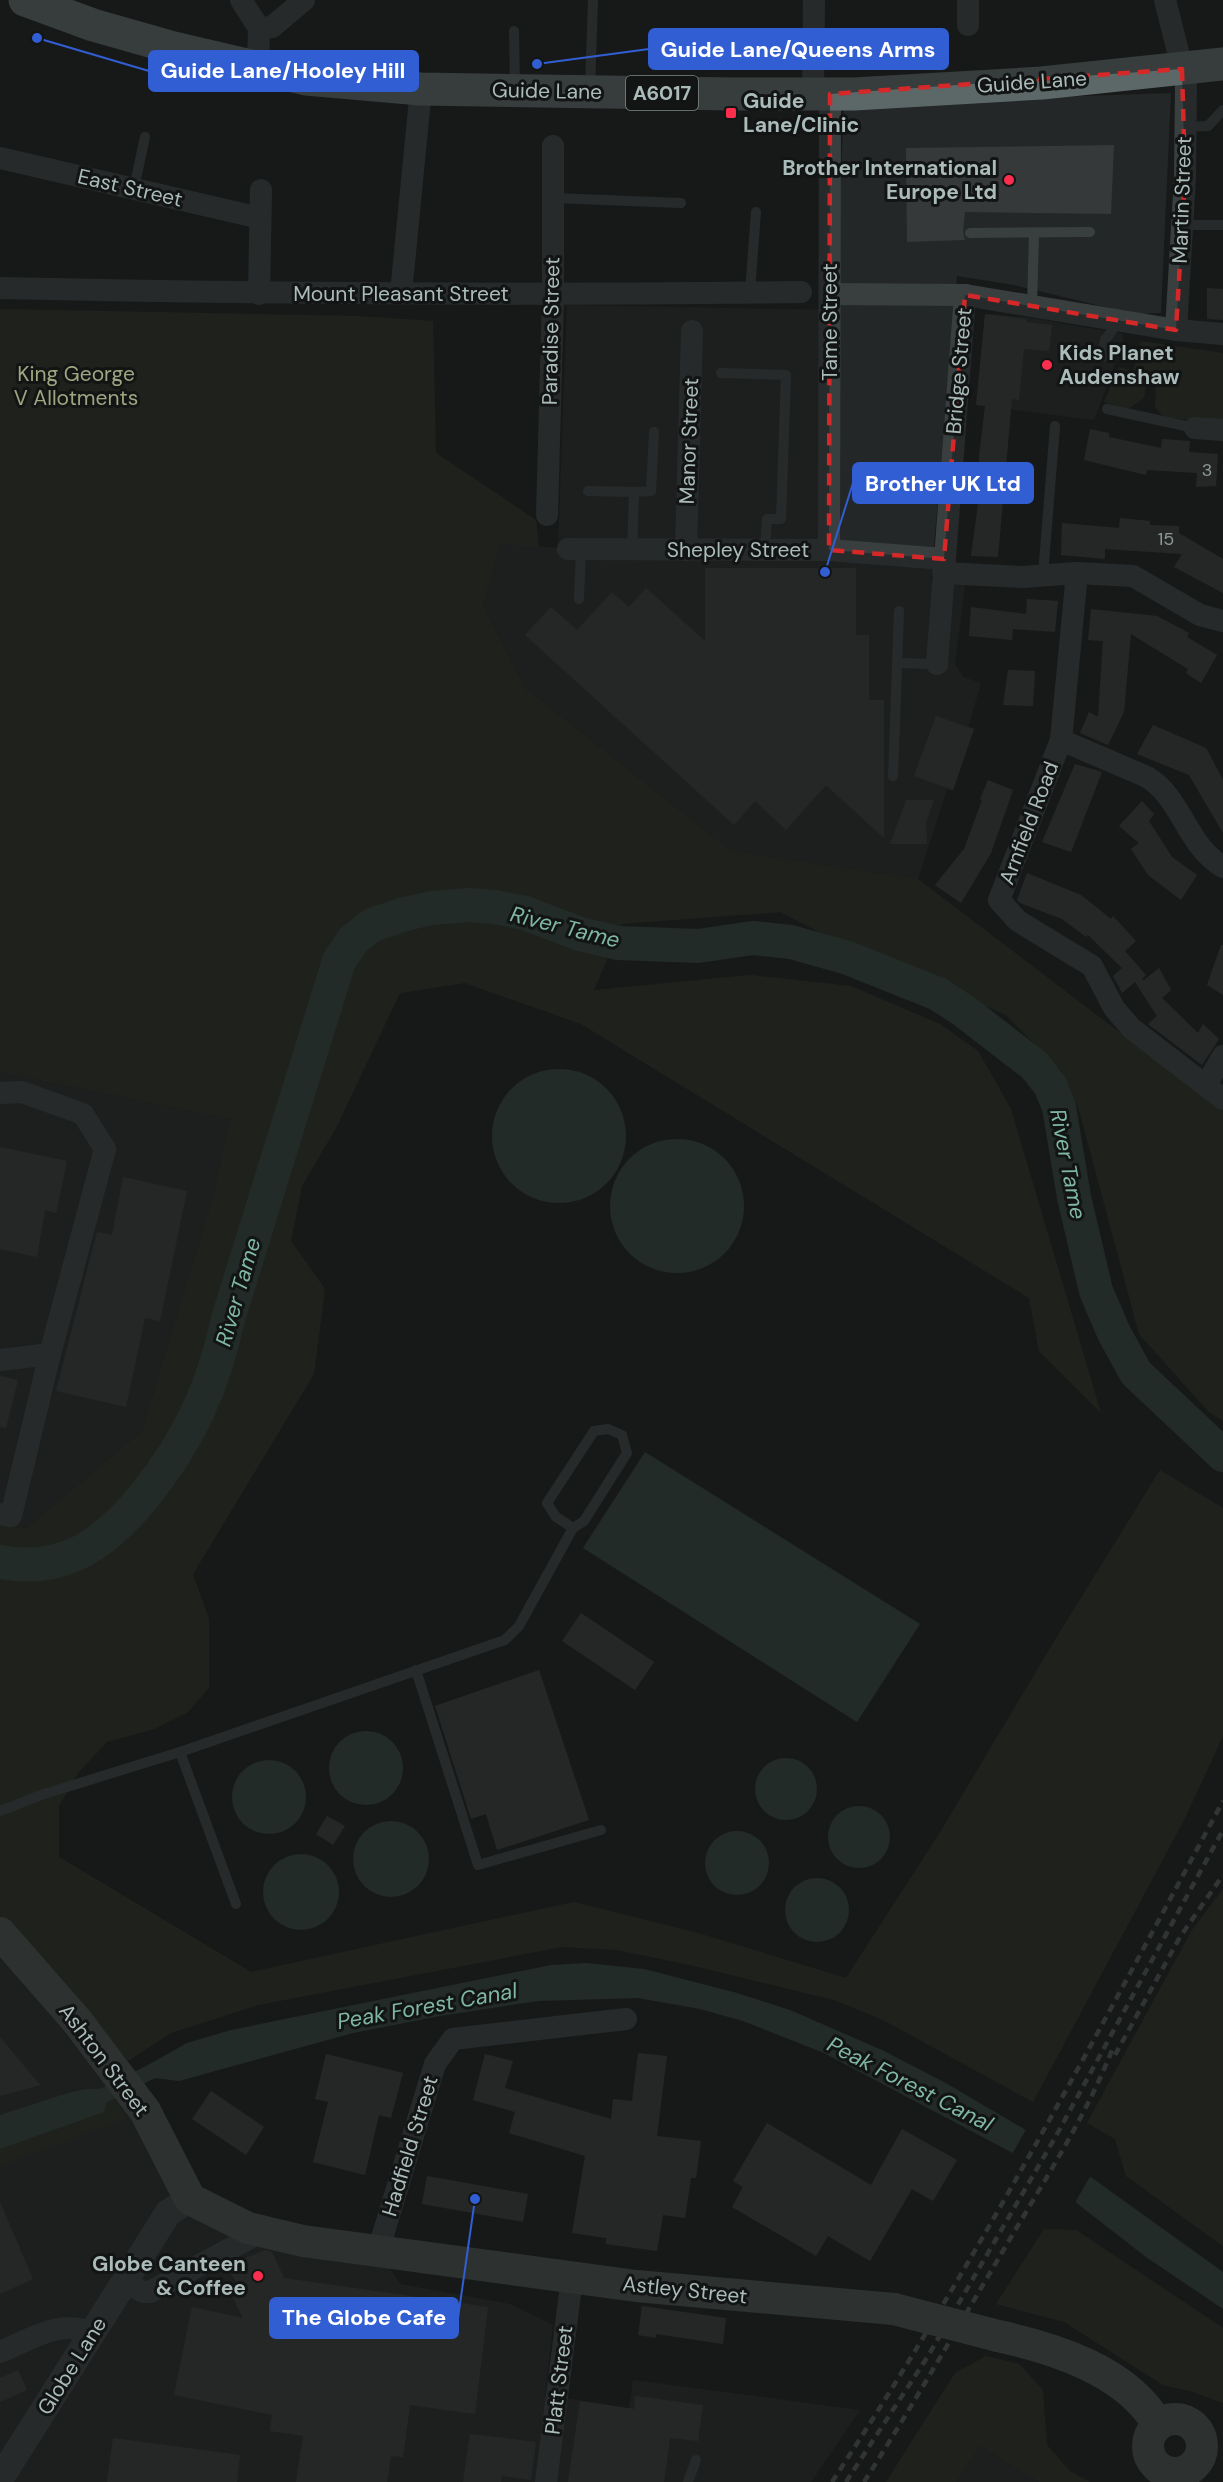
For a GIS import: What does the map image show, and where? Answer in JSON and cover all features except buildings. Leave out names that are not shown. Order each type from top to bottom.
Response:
[{"type":"highway","name":"Guide Lane","points":[[25,0],[93,25],[174,48],[306,79],[421,89],[821,94],[1042,83],[1223,64]]},
{"type":"main road","name":"Ashton Street","points":[[0,1933],[77,2021],[145,2111],[190,2199]]},
{"type":"main road","name":"Astley Street","points":[[190,2199],[248,2228],[303,2241],[636,2286],[894,2309],[1072,2356],[1095,2368],[1138,2401],[1152,2413],[1158,2425]]},
{"type":"main road","points":[[1174,2419],[1190,2424],[1212,2447],[1201,2453],[1191,2468],[1164,2477],[1150,2455],[1149,2439],[1158,2425],[1174,2419]]},
{"type":"street","points":[[241,0],[259,28],[258,68]]},
{"type":"street","points":[[259,28],[272,27],[304,0]]},
{"type":"street","name":"Tame Street","points":[[814,0],[821,94],[830,294],[829,550]]},
{"type":"street","points":[[968,0],[968,25]]},
{"type":"street","name":"Martin Street","points":[[1165,0],[1186,83],[1176,330]]},
{"type":"street","points":[[401,293],[421,89]]},
{"type":"street","name":"Paradise Street","points":[[547,515],[553,295],[554,146]]},
{"type":"street","name":"East Street","points":[[0,158],[260,218]]},
{"type":"street","points":[[259,294],[261,190]]},
{"type":"street","name":"Mount Pleasant Street","points":[[0,288],[259,294],[553,295],[801,292]]},
{"type":"street","points":[[830,294],[965,295],[1176,330],[1223,334]]},
{"type":"street","name":"Bridge Street","points":[[937,664],[965,295]]},
{"type":"street","name":"Manor Street","points":[[686,550],[692,331]]},
{"type":"street","points":[[1196,428],[1223,430]]},
{"type":"street","name":"Shepley Street","points":[[574,549],[829,550],[944,566]]},
{"type":"street","points":[[944,566],[1022,577],[1077,573],[1132,576],[1200,615],[1223,621]]},
{"type":"street","name":"Arnfield Road","points":[[1077,573],[1061,740],[999,900],[1018,921],[1092,966],[1114,1008],[1131,1028],[1214,1092],[1223,1056]]},
{"type":"street","points":[[1061,740],[1147,777],[1160,785],[1204,853],[1223,867]]},
{"type":"street","points":[[0,1093],[22,1092],[83,1114],[105,1149],[50,1354],[11,1516],[0,1514]]},
{"type":"street","points":[[0,1360],[50,1354]]},
{"type":"street","name":"Hadfield Street","points":[[378,2251],[435,2064],[453,2039],[626,2019]]},
{"type":"street","name":"Globe Lane","points":[[0,2479],[168,2213],[190,2199]]},
{"type":"street","points":[[125,2282],[143,2292],[150,2292],[263,2231]]},
{"type":"street","name":"Platt Street","points":[[546,2482],[572,2278]]},
{"type":"street","points":[[0,2352],[62,2327],[79,2328],[93,2334]]},
{"type":"lane","points":[[590,92],[593,0]]},
{"type":"lane","points":[[514,31],[515,91]]},
{"type":"lane","points":[[1185,126],[1208,126],[1223,110]]},
{"type":"lane","points":[[134,188],[145,137]]},
{"type":"lane","points":[[553,198],[681,203]]},
{"type":"lane","points":[[750,292],[756,212]]},
{"type":"lane","points":[[1182,225],[1223,225]]},
{"type":"lane","points":[[970,233],[1090,232]]},
{"type":"lane","points":[[1032,307],[1034,233]]},
{"type":"lane","points":[[1063,349],[1102,357],[1105,340],[1119,321]]},
{"type":"lane","points":[[721,373],[786,375],[781,519],[767,519],[765,550]]},
{"type":"lane","points":[[1107,409],[1196,428]]},
{"type":"lane","points":[[1043,575],[1055,426]]},
{"type":"lane","points":[[588,491],[651,491],[654,432]]},
{"type":"lane","points":[[632,550],[634,492]]},
{"type":"lane","points":[[574,549],[579,599]]},
{"type":"lane","points":[[893,776],[898,612]]},
{"type":"lane","points":[[897,663],[937,664]]},
{"type":"lane","points":[[0,1811],[41,1795],[180,1752],[505,1640],[519,1626],[573,1528],[584,1521],[627,1453],[622,1435],[608,1429],[594,1431],[548,1503],[556,1517],[573,1528]]},
{"type":"lane","points":[[416,1670],[478,1865],[601,1830]]},
{"type":"lane","points":[[180,1752],[236,1904]]},
{"type":"lane","points":[[688,2482],[696,2460]]},
{"type":"highlighted area","points":[[1182,69],[1185,177],[1176,330],[965,295],[944,559],[829,550],[830,94]]},
{"type":"shaded area","points":[[1171,93],[1161,313],[1134,314],[1014,285],[957,276],[931,581],[965,584],[955,664],[963,677],[981,683],[968,727],[974,729],[952,791],[947,789],[918,879],[731,851],[525,688],[483,606],[500,544],[558,548],[567,305],[835,310],[844,104]]},
{"type":"shaded area","name":"Kids Planet Audenshaw","points":[[985,314],[1026,317],[1123,334],[1122,345],[1094,420],[977,405]]},
{"type":"shaded area","points":[[0,1072],[230,1119],[212,1200],[142,1431],[27,1528],[0,1523]]},
{"type":"shaded area","points":[[0,1933],[190,2199],[378,2251],[400,2284],[510,2304],[553,2325],[545,2395],[629,2408],[633,2380],[860,2410],[811,2482],[0,2482]]},
{"type":"shaded area","points":[[980,2446],[1039,2482],[956,2482]]},
{"type":"green space","name":"King George V Allotments","points":[[0,309],[358,316],[433,321],[436,453],[536,520],[539,547],[500,544],[483,606],[525,688],[731,851],[918,879],[1223,1111],[1223,1421],[1209,1412],[1139,1334],[1079,1110],[1061,1071],[1006,1015],[832,939],[781,912],[622,924],[594,990],[750,975],[851,986],[940,1024],[978,1051],[1011,1109],[1101,1413],[1039,1351],[1029,1298],[581,1024],[465,983],[400,993],[336,1128],[302,1186],[291,1241],[325,1289],[314,1374],[193,1574],[209,1619],[209,1688],[187,1713],[154,1729],[107,1742],[78,1773],[59,1806],[59,1857],[251,1972],[574,1902],[698,1933],[846,1978],[939,1834],[1160,1470],[1223,1508],[1223,1736],[1185,1818],[1033,2102],[883,2020],[834,2000],[617,1950],[562,1947],[258,2005],[171,2033],[128,2061],[0,1927],[0,1523],[27,1528],[142,1431],[212,1200],[230,1119],[0,1072]]},
{"type":"green space","points":[[1141,341],[1223,353],[1223,424],[1164,417],[1155,407],[1156,380],[1147,379],[1144,398],[1128,409],[1104,402],[1119,367],[1133,371]]},
{"type":"green space","points":[[1223,1889],[1223,2246],[1126,2176],[1115,2139],[1087,2123],[1192,1930]]},
{"type":"green space","points":[[114,2098],[127,2118],[0,2166],[0,2149],[44,2134]]},
{"type":"green space","points":[[1044,2229],[1076,2230],[1223,2328],[1223,2403],[1193,2392],[1163,2385],[1064,2322],[996,2304]]},
{"type":"green space","points":[[986,2356],[1019,2364],[1043,2390],[1047,2445],[1070,2471],[1090,2482],[1039,2482],[980,2446],[956,2482],[886,2482],[955,2373]]},
{"type":"water","points":[[559,1069],[585,1074],[607,1088],[621,1110],[626,1136],[621,1162],[607,1184],[585,1198],[559,1203],[533,1198],[511,1184],[497,1162],[492,1136],[497,1110],[511,1088],[533,1074]]},
{"type":"water","points":[[677,1139],[703,1144],[725,1158],[739,1180],[744,1206],[739,1232],[725,1254],[703,1268],[677,1273],[651,1268],[629,1254],[615,1232],[610,1206],[615,1180],[629,1158],[651,1144]]},
{"type":"water","points":[[645,1452],[920,1624],[857,1722],[583,1548]]},
{"type":"water","points":[[366,1731],[387,1737],[397,1747],[403,1768],[397,1789],[387,1799],[366,1805],[345,1799],[335,1789],[329,1768],[335,1747],[345,1737]]},
{"type":"water","points":[[786,1758],[798,1760],[808,1767],[815,1777],[817,1789],[815,1801],[808,1811],[798,1818],[786,1820],[774,1818],[764,1811],[757,1801],[755,1789],[757,1777],[764,1767],[774,1760]]},
{"type":"water","points":[[262,1760],[276,1760],[290,1766],[300,1776],[306,1790],[304,1811],[290,1828],[276,1834],[262,1834],[248,1828],[238,1818],[232,1804],[232,1790],[238,1776],[248,1766]]},
{"type":"water","points":[[859,1806],[871,1808],[881,1815],[888,1825],[890,1837],[888,1849],[881,1859],[871,1866],[859,1868],[847,1866],[837,1859],[830,1849],[828,1837],[830,1825],[837,1815],[847,1808]]},
{"type":"water","points":[[391,1821],[405,1824],[418,1832],[426,1845],[429,1859],[426,1873],[418,1886],[405,1894],[391,1897],[377,1894],[364,1886],[356,1873],[353,1859],[356,1845],[364,1832],[377,1824]]},
{"type":"water","points":[[737,1831],[755,1837],[763,1845],[769,1863],[763,1881],[755,1889],[737,1895],[719,1889],[711,1881],[705,1863],[711,1845],[719,1837]]},
{"type":"water","points":[[301,1854],[315,1857],[328,1865],[336,1878],[339,1892],[336,1906],[328,1919],[315,1927],[301,1930],[287,1927],[274,1919],[266,1906],[263,1892],[266,1878],[274,1865],[287,1857]]},
{"type":"water","points":[[817,1878],[835,1884],[843,1892],[849,1910],[843,1928],[835,1936],[817,1942],[799,1936],[791,1928],[785,1910],[791,1892],[799,1884]]},
{"type":"water","name":"Peak Forest Canal","points":[[586,1963],[644,1969],[737,1993],[790,2010],[882,2050],[944,2082],[1024,2129],[1223,2272],[1223,2309],[1146,2257],[1011,2152],[824,2053],[743,2021],[700,2009],[638,1998],[538,2001],[440,2016],[353,2033],[179,2081],[155,2078],[107,2102],[104,2112],[0,2149],[0,2115],[68,2093],[85,2089],[100,2089],[187,2043],[231,2030],[551,1965]]},
{"type":"pier","points":[[1027,2128],[1091,2175],[1073,2206],[1011,2156]]},
{"type":"waterway","name":"River Tame","points":[[0,1562],[23,1565],[45,1563],[64,1559],[82,1551],[115,1527],[161,1474],[187,1433],[215,1368],[228,1319],[339,961],[353,940],[372,925],[432,908],[470,905],[495,907],[525,913],[580,934],[618,943],[698,946],[753,938],[791,942],[848,958],[938,994],[964,1011],[1034,1065],[1050,1085],[1059,1107],[1074,1197],[1096,1291],[1114,1333],[1136,1373],[1223,1455]]},
{"type":"railway","points":[[832,2482],[936,2316],[1035,2146],[1223,1801]]},
{"type":"railway","points":[[846,2482],[928,2356],[1056,2136],[1223,1830]]},
{"type":"railway","points":[[1115,2055],[1180,1937],[1223,1875]]},
{"type":"railway","points":[[864,2482],[1066,2144],[1092,2095],[1114,2045]]},
{"type":"place","name":"Guide Lane/Hooley Hill","points":[[37,38]]},
{"type":"place","name":"Guide Lane/Queens Arms","points":[[537,64]]},
{"type":"place","name":"Guide Lane/Clinic","points":[[731,113]]},
{"type":"place","name":"Brother International Europe Ltd","points":[[1009,180]]},
{"type":"place","name":"Kids Planet Audenshaw","points":[[1047,365]]},
{"type":"place","name":"Brother UK Ltd","points":[[825,572]]},
{"type":"place","name":"The Globe Cafe","points":[[475,2199]]},
{"type":"place","name":"Globe Canteen & Coffee","points":[[258,2276]]}]
